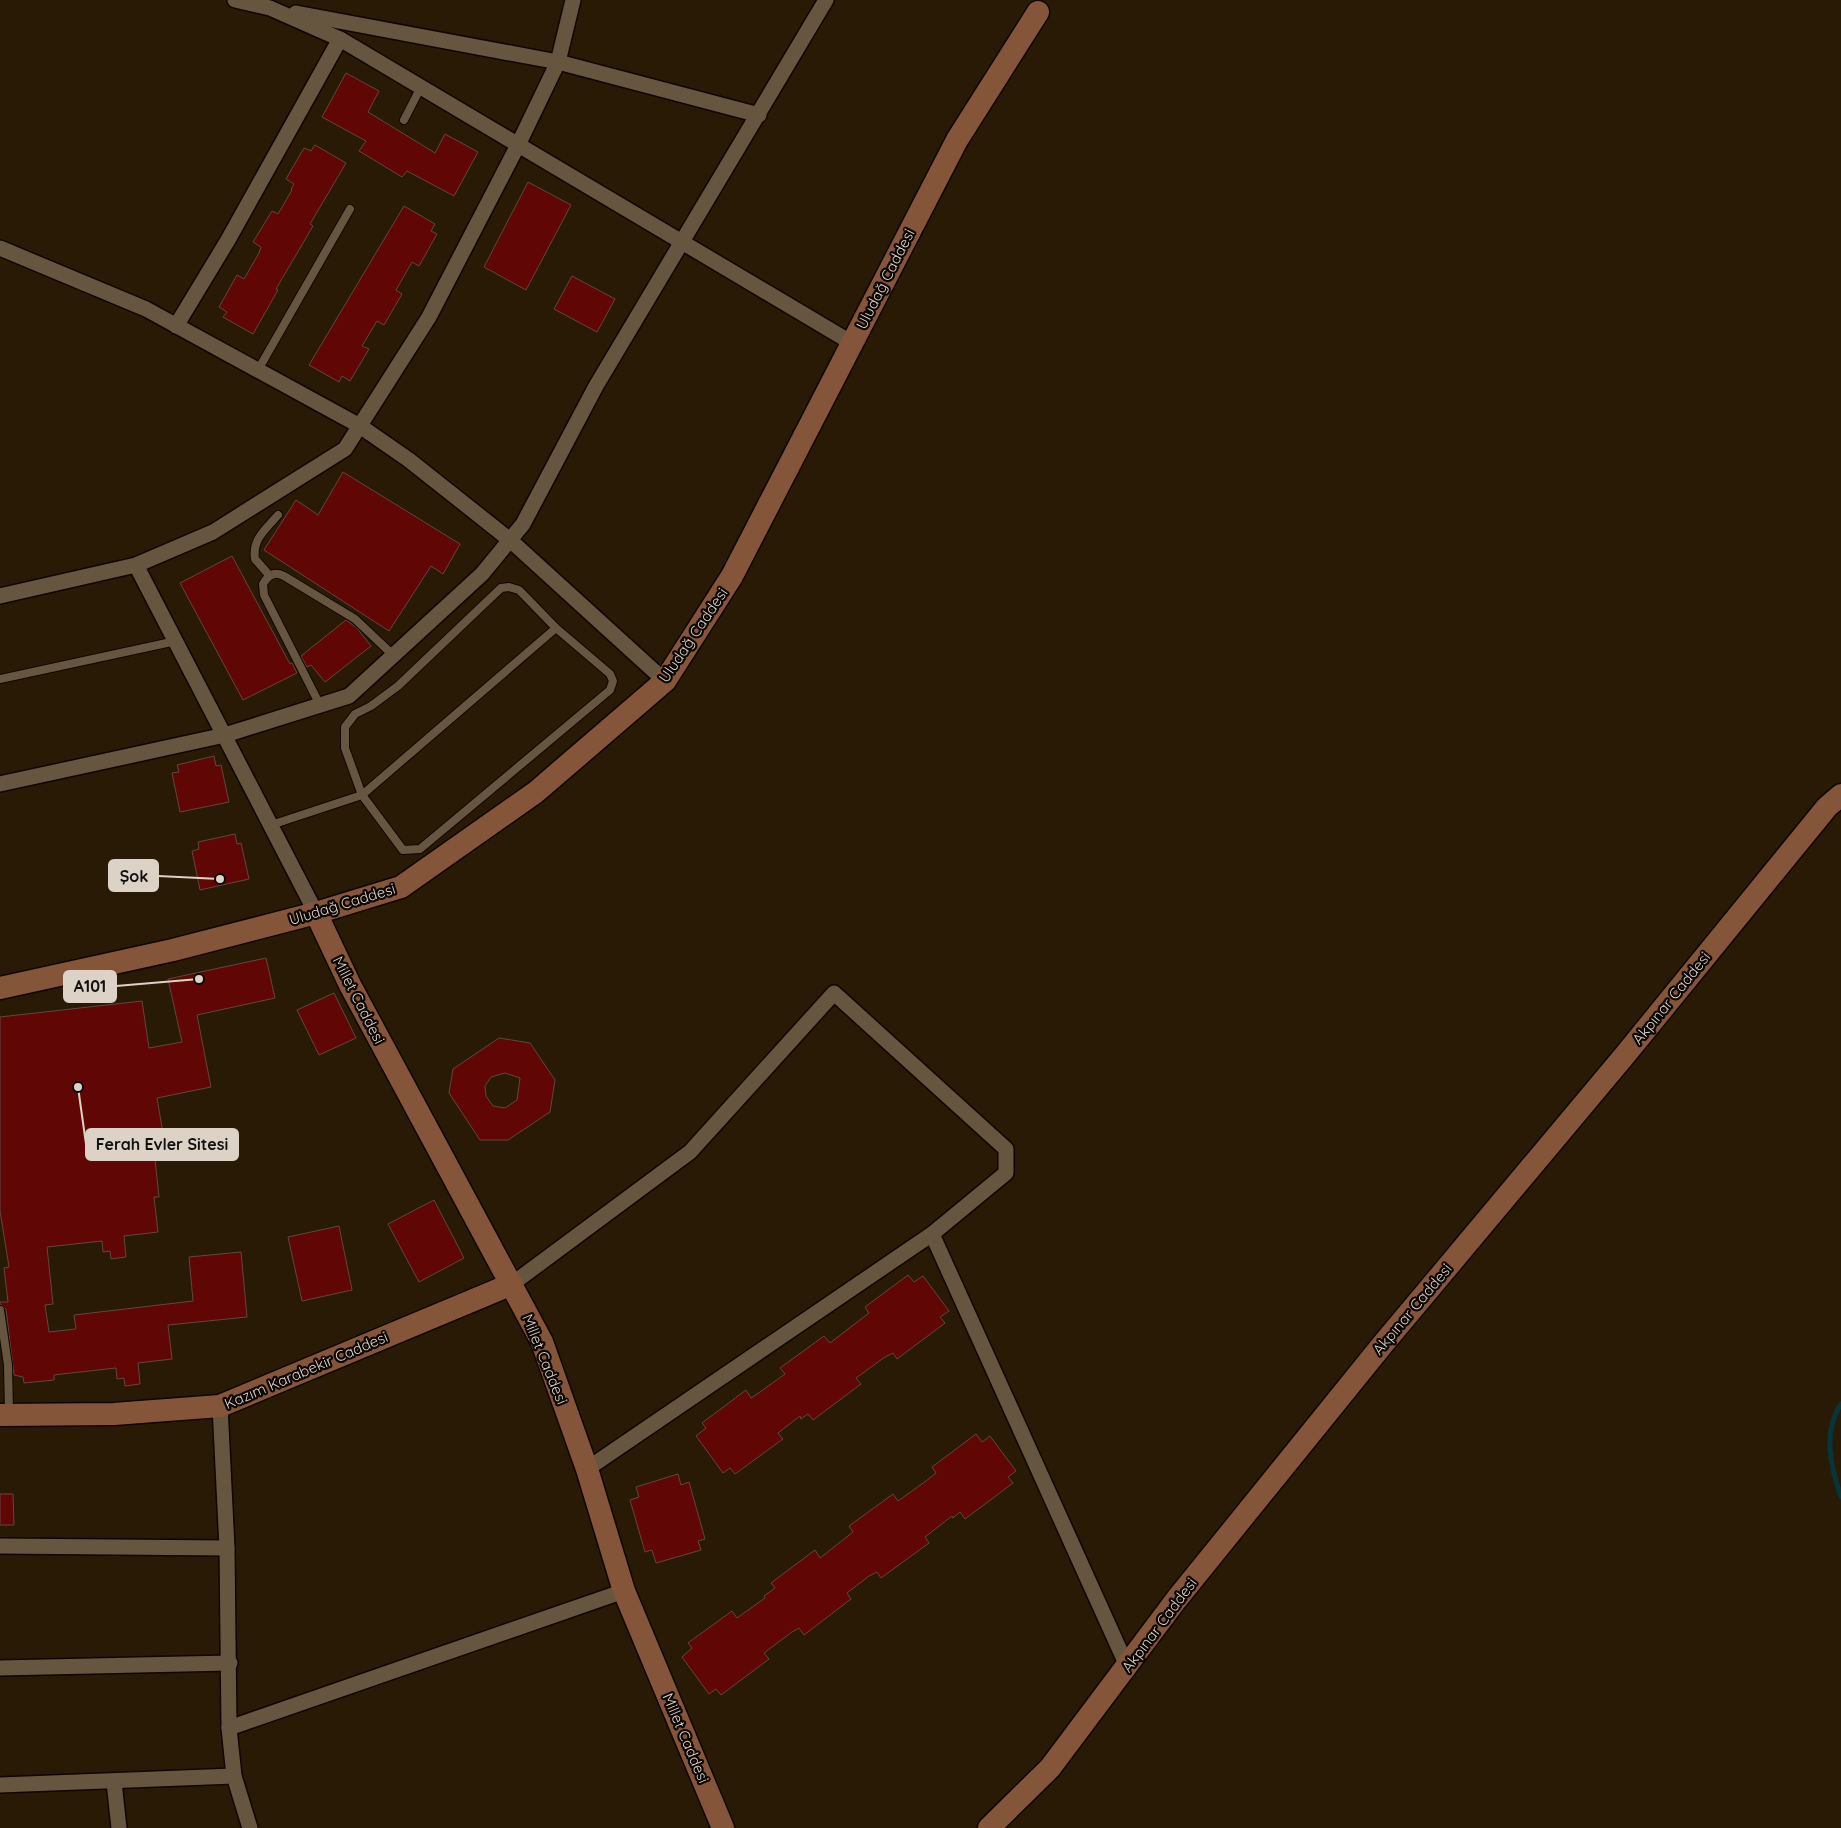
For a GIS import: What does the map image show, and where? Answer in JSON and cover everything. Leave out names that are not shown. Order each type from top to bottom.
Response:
[{"type":"street","points":[[235,0],[271,4],[558,62],[758,114]]},
{"type":"street","points":[[0,596],[136,565],[213,532],[346,449],[429,317],[518,145],[558,62],[573,0]]},
{"type":"street","points":[[0,784],[225,735],[349,696],[482,574],[523,524],[596,386],[680,242],[826,0]]},
{"type":"street","points":[[271,4],[340,39],[852,343]]},
{"type":"street","name":"Uludağ Caddesi","points":[[0,988],[172,950],[316,913],[401,887],[536,792],[665,681],[732,576],[957,140],[1038,6]]},
{"type":"street","points":[[176,326],[228,240],[340,39]]},
{"type":"street","points":[[0,248],[146,309],[360,426],[409,460],[510,540],[665,681]]},
{"type":"street","points":[[136,565],[316,913]]},
{"type":"street","name":"Akpınar Caddesi","points":[[989,1828],[1050,1768],[1176,1600],[1383,1344],[1625,1055],[1827,806],[1841,794]]},
{"type":"street","name":"Millet Caddesi","points":[[316,913],[350,985],[461,1195],[512,1284],[542,1342],[587,1469],[624,1591],[723,1828]]},
{"type":"street","points":[[512,1284],[690,1152],[834,993],[1006,1149],[1006,1173],[932,1234],[587,1469]]},
{"type":"street","points":[[932,1234],[1127,1666]]},
{"type":"street","name":"Kazım Karabekir Caddesi","points":[[5,1415],[114,1414],[220,1406],[512,1284]]},
{"type":"street","points":[[220,1406],[227,1548],[230,1663],[229,1728],[234,1776],[250,1828]]},
{"type":"street","points":[[0,1546],[227,1548]]},
{"type":"street","points":[[229,1728],[624,1591]]},
{"type":"street","points":[[0,1668],[230,1663]]},
{"type":"street","points":[[0,1785],[234,1776]]},
{"type":"street","points":[[114,1782],[119,1828]]},
{"type":"lane","points":[[404,120],[421,87]]},
{"type":"lane","points":[[258,370],[350,209]]},
{"type":"lane","points":[[269,575],[255,559],[254,546],[258,537],[278,515]]},
{"type":"lane","points":[[320,705],[264,595],[262,584],[269,575],[274,573],[284,576],[355,619],[393,655]]},
{"type":"lane","points":[[501,588],[519,590],[556,628],[610,674],[613,681],[610,690],[420,849],[403,850],[362,795],[345,748],[343,737],[348,721],[398,686],[501,588]]},
{"type":"lane","points":[[271,825],[362,795],[556,628]]},
{"type":"lane","points":[[0,679],[176,641]]},
{"type":"lane","points":[[0,1310],[8,1365],[5,1415]]},
{"type":"building","points":[[346,73],[379,91],[368,112],[435,153],[445,134],[478,152],[454,196],[407,171],[402,177],[359,151],[366,141],[322,117]]},
{"type":"building","points":[[315,145],[346,163],[310,224],[313,226],[276,289],[278,290],[253,334],[223,317],[227,312],[219,307],[237,275],[244,279],[259,253],[261,247],[253,242],[272,211],[278,214],[292,190],[294,184],[286,179],[304,148],[311,151]]},
{"type":"building","points":[[528,182],[571,205],[526,290],[484,267]]},
{"type":"building","points":[[404,206],[435,224],[431,231],[437,234],[419,266],[412,262],[396,290],[402,294],[384,325],[377,321],[362,346],[369,349],[350,381],[342,376],[339,382],[309,365]]},
{"type":"building","points":[[572,276],[615,299],[597,332],[554,309]]},
{"type":"building","points":[[343,472],[460,544],[443,574],[431,566],[389,631],[264,550],[296,500],[318,515]]},
{"type":"building","points":[[232,556],[290,664],[292,663],[297,673],[243,700],[180,583]]},
{"type":"building","points":[[346,620],[357,628],[371,646],[325,682],[311,665],[307,667],[301,656]]},
{"type":"building","points":[[214,756],[216,766],[221,765],[229,802],[180,812],[172,773],[179,772],[177,765]]},
{"type":"building","points":[[235,834],[237,844],[241,843],[249,879],[200,890],[192,851],[199,849],[198,842]]},
{"type":"building","points":[[266,958],[275,998],[197,1015],[211,1087],[157,1098],[167,1157],[155,1159],[159,1197],[154,1197],[158,1232],[124,1236],[126,1257],[111,1259],[110,1251],[103,1252],[102,1241],[47,1247],[53,1304],[45,1305],[49,1332],[76,1329],[74,1315],[193,1301],[189,1257],[241,1252],[247,1317],[168,1325],[172,1359],[138,1363],[140,1384],[125,1386],[124,1378],[117,1379],[116,1368],[54,1375],[54,1380],[24,1383],[23,1377],[14,1375],[6,1309],[0,1304],[0,1302],[8,1302],[4,1268],[9,1267],[0,1211],[0,1017],[142,1001],[149,1048],[182,1042],[168,979]]},
{"type":"building","points":[[334,993],[356,1038],[319,1055],[297,1010]]},
{"type":"building","points":[[499,1038],[530,1043],[555,1080],[550,1112],[508,1140],[480,1140],[449,1093],[453,1069]],"holes":[[[505,1073],[520,1078],[517,1100],[505,1108],[493,1106],[486,1096],[485,1086],[491,1077]]]},
{"type":"building","points":[[434,1200],[464,1258],[419,1282],[388,1224]]},
{"type":"building","points":[[339,1226],[352,1290],[302,1301],[288,1237]]},
{"type":"building","points":[[908,1275],[914,1282],[923,1276],[949,1311],[940,1317],[945,1323],[897,1359],[893,1353],[856,1378],[861,1384],[813,1420],[808,1414],[801,1419],[800,1416],[778,1433],[783,1439],[735,1474],[730,1468],[723,1473],[696,1436],[706,1428],[702,1423],[746,1390],[751,1398],[760,1392],[785,1374],[780,1368],[824,1336],[830,1343],[869,1313],[865,1307]]},
{"type":"building","points":[[976,1434],[982,1442],[990,1436],[1016,1471],[1008,1477],[1013,1483],[965,1519],[960,1512],[953,1518],[952,1516],[925,1537],[929,1543],[881,1578],[877,1572],[869,1576],[847,1593],[851,1599],[804,1635],[799,1628],[792,1632],[764,1653],[769,1659],[721,1695],[716,1689],[709,1694],[682,1657],[692,1648],[688,1643],[732,1611],[737,1618],[765,1598],[764,1596],[775,1588],[771,1583],[815,1550],[820,1558],[853,1532],[849,1526],[893,1494],[898,1501],[926,1481],[936,1473],[932,1467]]},
{"type":"building","points":[[678,1474],[681,1485],[689,1482],[705,1539],[698,1541],[701,1550],[656,1563],[652,1550],[645,1552],[630,1500],[639,1497],[636,1487]]},
{"type":"building","points":[[0,1494],[13,1494],[14,1525],[0,1525]]},
{"type":"waterway","points":[[1841,1404],[1835,1415],[1830,1438],[1834,1474],[1841,1497]]},
{"type":"place","name":"Şok","points":[[220,879]]},
{"type":"place","name":"A101","points":[[199,979]]},
{"type":"place","name":"Ferah Evler Sitesi","points":[[78,1087]]}]
